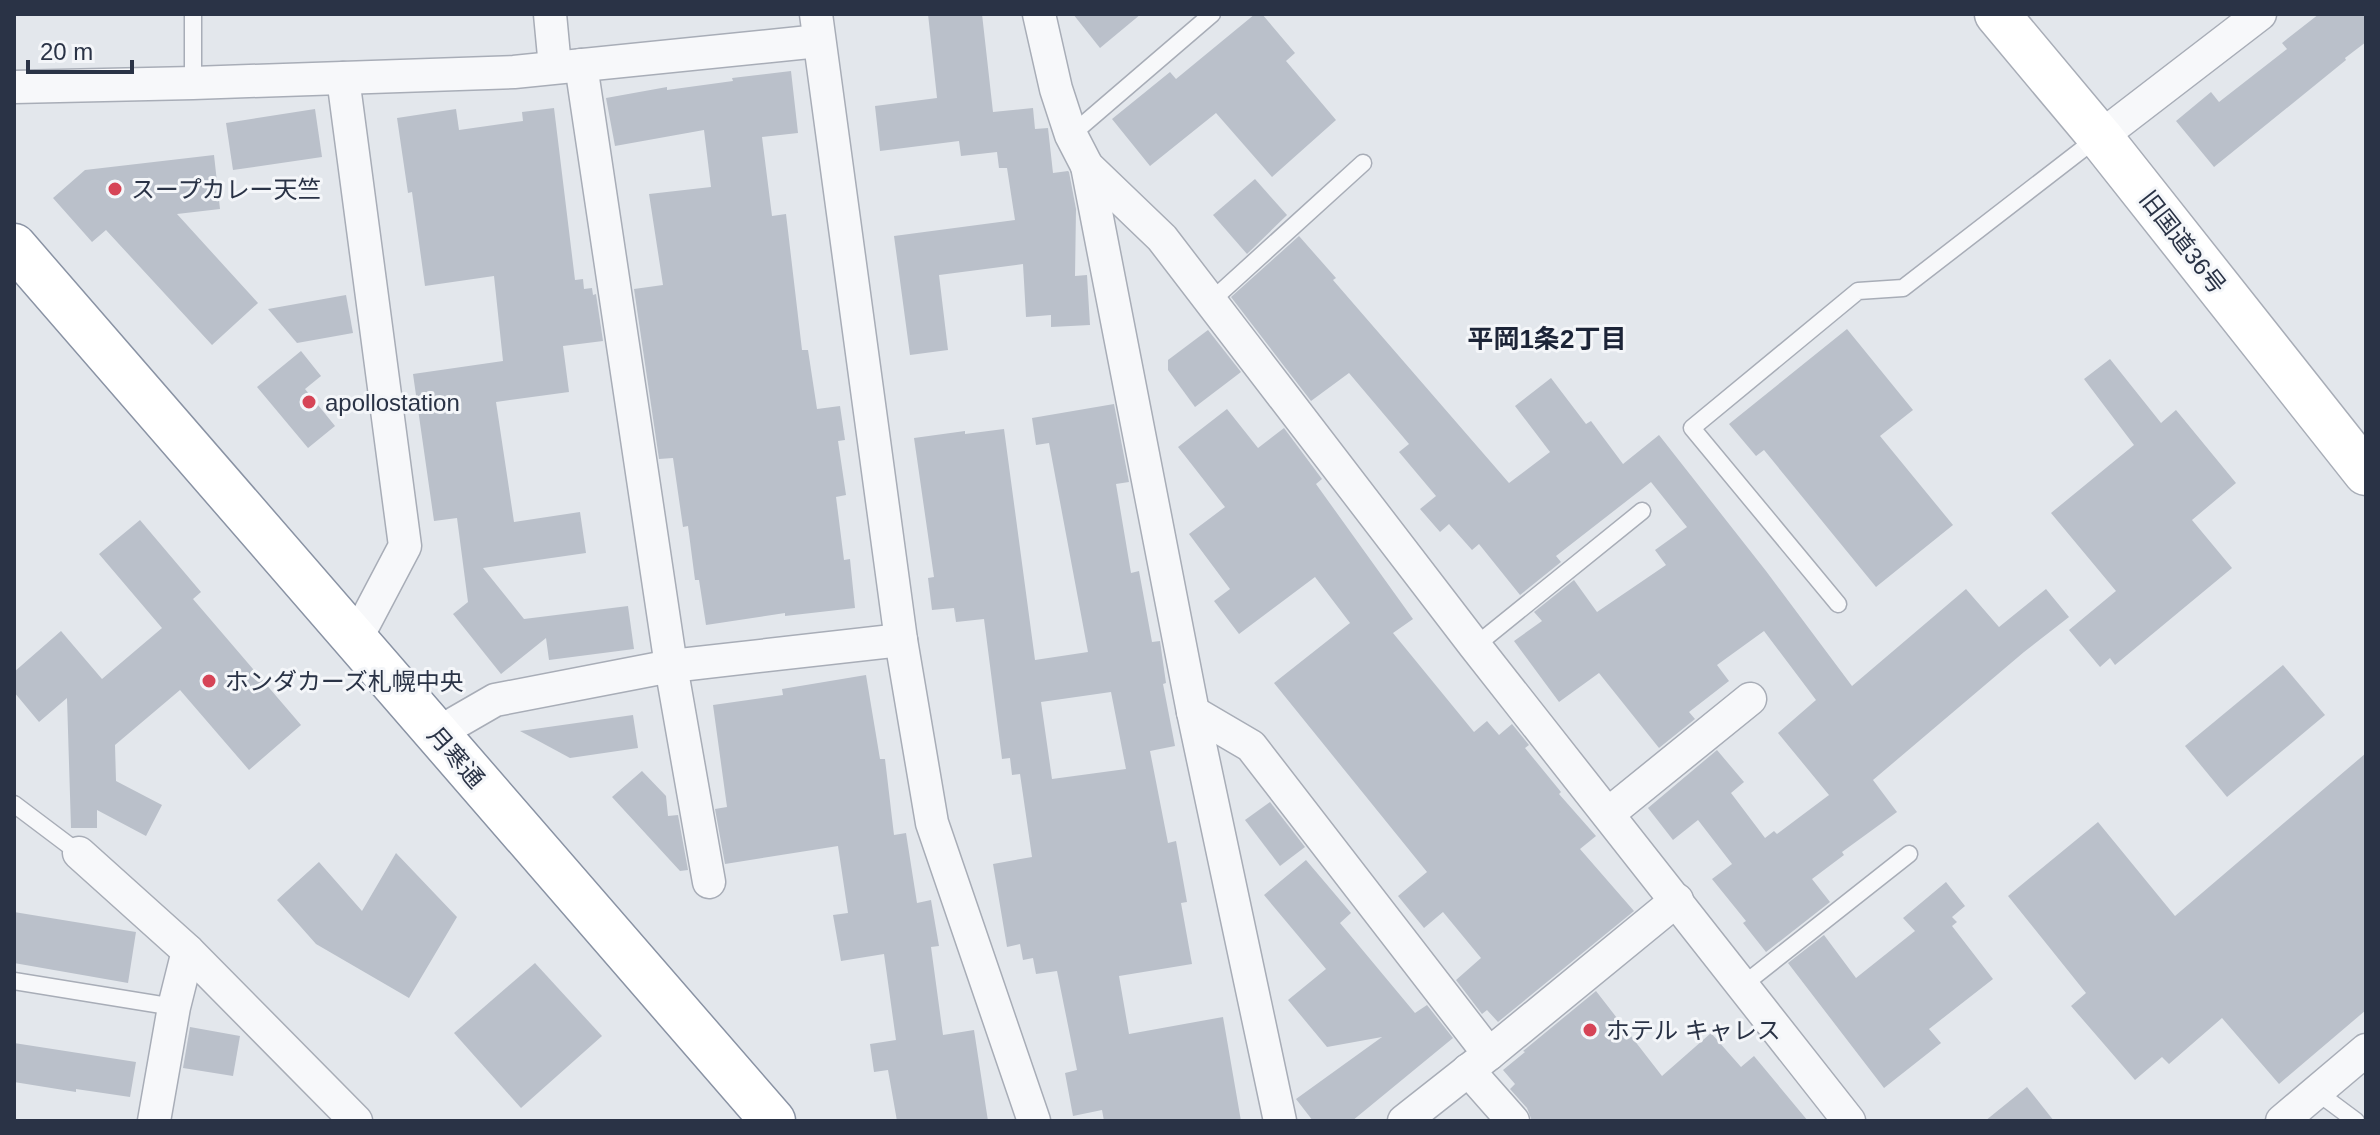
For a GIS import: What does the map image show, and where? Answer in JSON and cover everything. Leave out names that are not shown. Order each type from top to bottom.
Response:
[{"type":"main road","name":"旧国道36号","points":[[1997,14],[2100,137],[2366,473]]},
{"type":"main road","name":"月寒通","points":[[14,246],[773,1121]]},
{"type":"street","points":[[550,14],[568,66],[709,882]]},
{"type":"street","points":[[1039,14],[1056,89],[1071,135],[1087,166],[1193,712],[1280,1121]]},
{"type":"street","points":[[2100,137],[2260,14]]},
{"type":"street","points":[[14,87],[514,72],[818,27],[901,640],[932,823],[1034,1121]]},
{"type":"street","points":[[343,78],[405,546],[355,641]]},
{"type":"street","points":[[1087,166],[1162,238],[1475,646],[1849,1121]]},
{"type":"street","points":[[436,734],[495,700],[671,666],[901,640]]},
{"type":"street","points":[[1608,814],[1750,699]]},
{"type":"street","points":[[1193,712],[1251,746],[1478,1062],[1513,1121]]},
{"type":"street","points":[[79,853],[188,951],[356,1121]]},
{"type":"street","points":[[1404,1121],[1677,900]]},
{"type":"street","points":[[154,1121],[174,1007],[188,951]]},
{"type":"street","points":[[2282,1121],[2366,1050]]},
{"type":"lane","points":[[193,14],[193,83]]},
{"type":"lane","points":[[1071,135],[1212,14]]},
{"type":"lane","points":[[1838,604],[1692,428],[1858,291],[1903,288],[2100,137]]},
{"type":"lane","points":[[1211,301],[1363,163]]},
{"type":"lane","points":[[1475,646],[1642,511]]},
{"type":"lane","points":[[14,804],[79,853]]},
{"type":"lane","points":[[1743,985],[1909,854]]},
{"type":"lane","points":[[14,981],[174,1007]]},
{"type":"lane","points":[[2317,1092],[2356,1121]]},
{"type":"building","points":[[928,14],[982,14],[993,112],[1033,108],[1035,129],[1048,128],[1053,173],[1069,172],[1076,209],[1075,276],[1087,275],[1090,325],[1051,327],[1051,315],[1026,317],[1023,264],[939,275],[948,350],[910,355],[894,236],[1015,220],[1007,168],[999,168],[997,152],[961,156],[959,141],[880,151],[875,106],[937,98]]},
{"type":"building","points":[[1073,14],[1141,14],[1100,48]]},
{"type":"building","points":[[1255,14],[1262,14],[1295,53],[1286,61],[1336,120],[1272,177],[1216,113],[1150,166],[1112,119],[1170,72],[1176,79]]},
{"type":"building","points":[[2319,14],[2366,14],[2366,42],[2214,167],[2176,121],[2211,92],[2219,102],[2287,49],[2282,43]]},
{"type":"building","points":[[791,71],[798,133],[762,137],[772,216],[786,214],[802,350],[808,350],[817,409],[840,406],[845,440],[838,441],[846,495],[836,497],[844,560],[850,559],[855,608],[785,616],[785,613],[706,625],[699,580],[695,580],[688,526],[683,527],[673,458],[659,459],[634,289],[663,285],[649,194],[711,187],[704,130],[615,146],[606,98]]},
{"type":"building","points":[[554,108],[575,280],[583,279],[584,289],[592,288],[593,295],[596,294],[603,341],[563,346],[569,392],[496,402],[514,522],[580,512],[586,553],[483,568],[524,619],[628,606],[634,649],[549,660],[546,638],[501,674],[453,614],[468,602],[457,518],[434,521],[413,374],[503,361],[494,276],[425,286],[412,192],[408,193],[397,118],[456,109],[459,130],[523,121],[522,112]]},
{"type":"building","points":[[315,109],[322,157],[233,170],[226,123]]},
{"type":"building","points":[[214,155],[220,209],[177,214],[258,303],[212,345],[106,230],[92,242],[53,198],[85,170]]},
{"type":"building","points":[[1255,179],[1287,215],[1247,254],[1213,215]]},
{"type":"building","points":[[1299,236],[1336,278],[1333,280],[1509,483],[1550,452],[1515,406],[1551,378],[1586,424],[1591,421],[1623,464],[1659,435],[1852,686],[1966,589],[1999,627],[2046,589],[2069,617],[1873,780],[1897,812],[1842,852],[1844,855],[1812,879],[1830,902],[1766,952],[1712,879],[1732,864],[1698,820],[1673,840],[1648,808],[1717,750],[1744,782],[1731,793],[1765,838],[1774,831],[1777,834],[1829,795],[1778,733],[1816,700],[1764,631],[1717,665],[1729,681],[1689,712],[1695,719],[1659,748],[1599,673],[1559,702],[1514,641],[1542,621],[1534,612],[1574,580],[1597,612],[1666,565],[1655,550],[1687,527],[1651,482],[1556,556],[1561,562],[1520,595],[1479,544],[1472,550],[1449,524],[1440,532],[1420,509],[1436,496],[1399,452],[1409,444],[1349,373],[1311,401],[1231,297]]},
{"type":"building","points":[[346,295],[353,333],[297,343],[268,309]]},
{"type":"building","points":[[1847,329],[1913,410],[1880,436],[1953,525],[1876,587],[1764,450],[1756,456],[1729,424]]},
{"type":"building","points":[[1208,330],[1241,372],[1195,407],[1168,370],[1168,360]]},
{"type":"building","points":[[301,351],[321,376],[305,389],[335,426],[308,448],[257,387]]},
{"type":"building","points":[[2110,359],[2161,423],[2176,410],[2236,483],[2192,520],[2232,568],[2115,665],[2110,658],[2100,667],[2069,630],[2116,591],[2051,513],[2134,445],[2084,379]]},
{"type":"building","points":[[1114,404],[1129,482],[1116,484],[1131,573],[1139,571],[1152,642],[1160,641],[1166,683],[1163,684],[1175,746],[1150,751],[1168,843],[1176,841],[1187,902],[1181,903],[1192,964],[1119,976],[1129,1034],[1223,1017],[1241,1121],[1104,1121],[1102,1110],[1073,1116],[1065,1073],[1077,1070],[1057,971],[1036,974],[1033,958],[1023,960],[1020,944],[1007,947],[993,864],[1032,857],[1020,774],[1012,775],[1010,758],[1002,759],[984,619],[956,622],[954,608],[932,610],[928,578],[934,577],[914,438],[1004,429],[1035,660],[1088,652],[1049,443],[1036,445],[1032,418]],"holes":[[[1111,692],[1126,769],[1052,779],[1041,702]]]},
{"type":"building","points":[[1227,409],[1258,448],[1284,428],[1322,479],[1316,484],[1413,619],[1393,633],[1474,732],[1487,721],[1499,735],[1512,724],[1529,745],[1525,748],[1561,792],[1559,794],[1596,836],[1580,849],[1634,911],[1498,1022],[1487,1010],[1482,1014],[1456,980],[1481,958],[1443,912],[1424,928],[1398,896],[1427,872],[1274,683],[1350,623],[1315,577],[1239,634],[1214,601],[1230,589],[1189,534],[1225,507],[1178,447]]},
{"type":"building","points":[[140,520],[201,592],[193,599],[301,725],[249,770],[180,690],[115,745],[116,781],[162,805],[146,836],[97,810],[97,828],[71,828],[67,698],[39,722],[14,692],[14,672],[61,631],[102,679],[162,628],[99,554]]},
{"type":"building","points":[[2283,665],[2325,715],[2227,797],[2185,746]]},
{"type":"building","points":[[866,675],[880,759],[885,759],[894,835],[906,833],[917,903],[931,900],[939,946],[931,947],[943,1035],[974,1030],[988,1121],[897,1121],[888,1070],[874,1072],[870,1044],[896,1040],[884,954],[841,961],[833,915],[848,913],[838,846],[725,864],[715,809],[727,807],[713,705],[783,695],[782,689]]},
{"type":"building","points":[[633,715],[638,748],[570,758],[520,731]]},
{"type":"building","points":[[2366,753],[2366,1010],[2279,1084],[2222,1018],[2169,1064],[2162,1057],[2135,1080],[2071,1006],[2086,993],[2008,896],[2098,822],[2175,916]]},
{"type":"building","points":[[642,771],[666,796],[668,816],[678,815],[688,870],[680,871],[612,797]]},
{"type":"building","points":[[1270,802],[1305,847],[1280,866],[1245,820]]},
{"type":"building","points":[[396,853],[457,917],[409,998],[316,944],[277,900],[319,862],[362,911]]},
{"type":"building","points":[[1306,860],[1351,913],[1340,923],[1415,1013],[1427,1005],[1453,1038],[1352,1121],[1313,1121],[1296,1099],[1382,1037],[1327,1047],[1288,1000],[1326,969],[1264,895]]},
{"type":"building","points":[[1946,882],[1965,906],[1952,917],[1957,922],[1952,926],[1993,979],[1929,1029],[1941,1043],[1884,1088],[1788,963],[1824,935],[1856,978],[1915,931],[1903,918]]},
{"type":"building","points":[[14,912],[136,932],[128,983],[14,963]]},
{"type":"building","points":[[535,963],[602,1036],[521,1108],[454,1033]]},
{"type":"building","points":[[1596,991],[1662,1076],[1711,1033],[1741,1067],[1754,1056],[1808,1121],[1532,1121],[1527,1108],[1510,1089],[1515,1084],[1503,1070]]},
{"type":"building","points":[[190,1027],[240,1036],[233,1076],[183,1068]]},
{"type":"building","points":[[14,1043],[136,1062],[130,1097],[14,1082]]},
{"type":"building","points":[[2027,1087],[2054,1121],[1985,1121]]},
{"type":"place","name":"スープカレー天竺","points":[[115,189]]},
{"type":"place","name":"apollostation","points":[[309,402]]},
{"type":"place","name":"ホンダカーズ札幌中央","points":[[209,681]]},
{"type":"place","name":"ホテル キャレス","points":[[1590,1030]]},
{"type":"district","name":"平岡1条2丁目","points":[[1547,339]]}]
